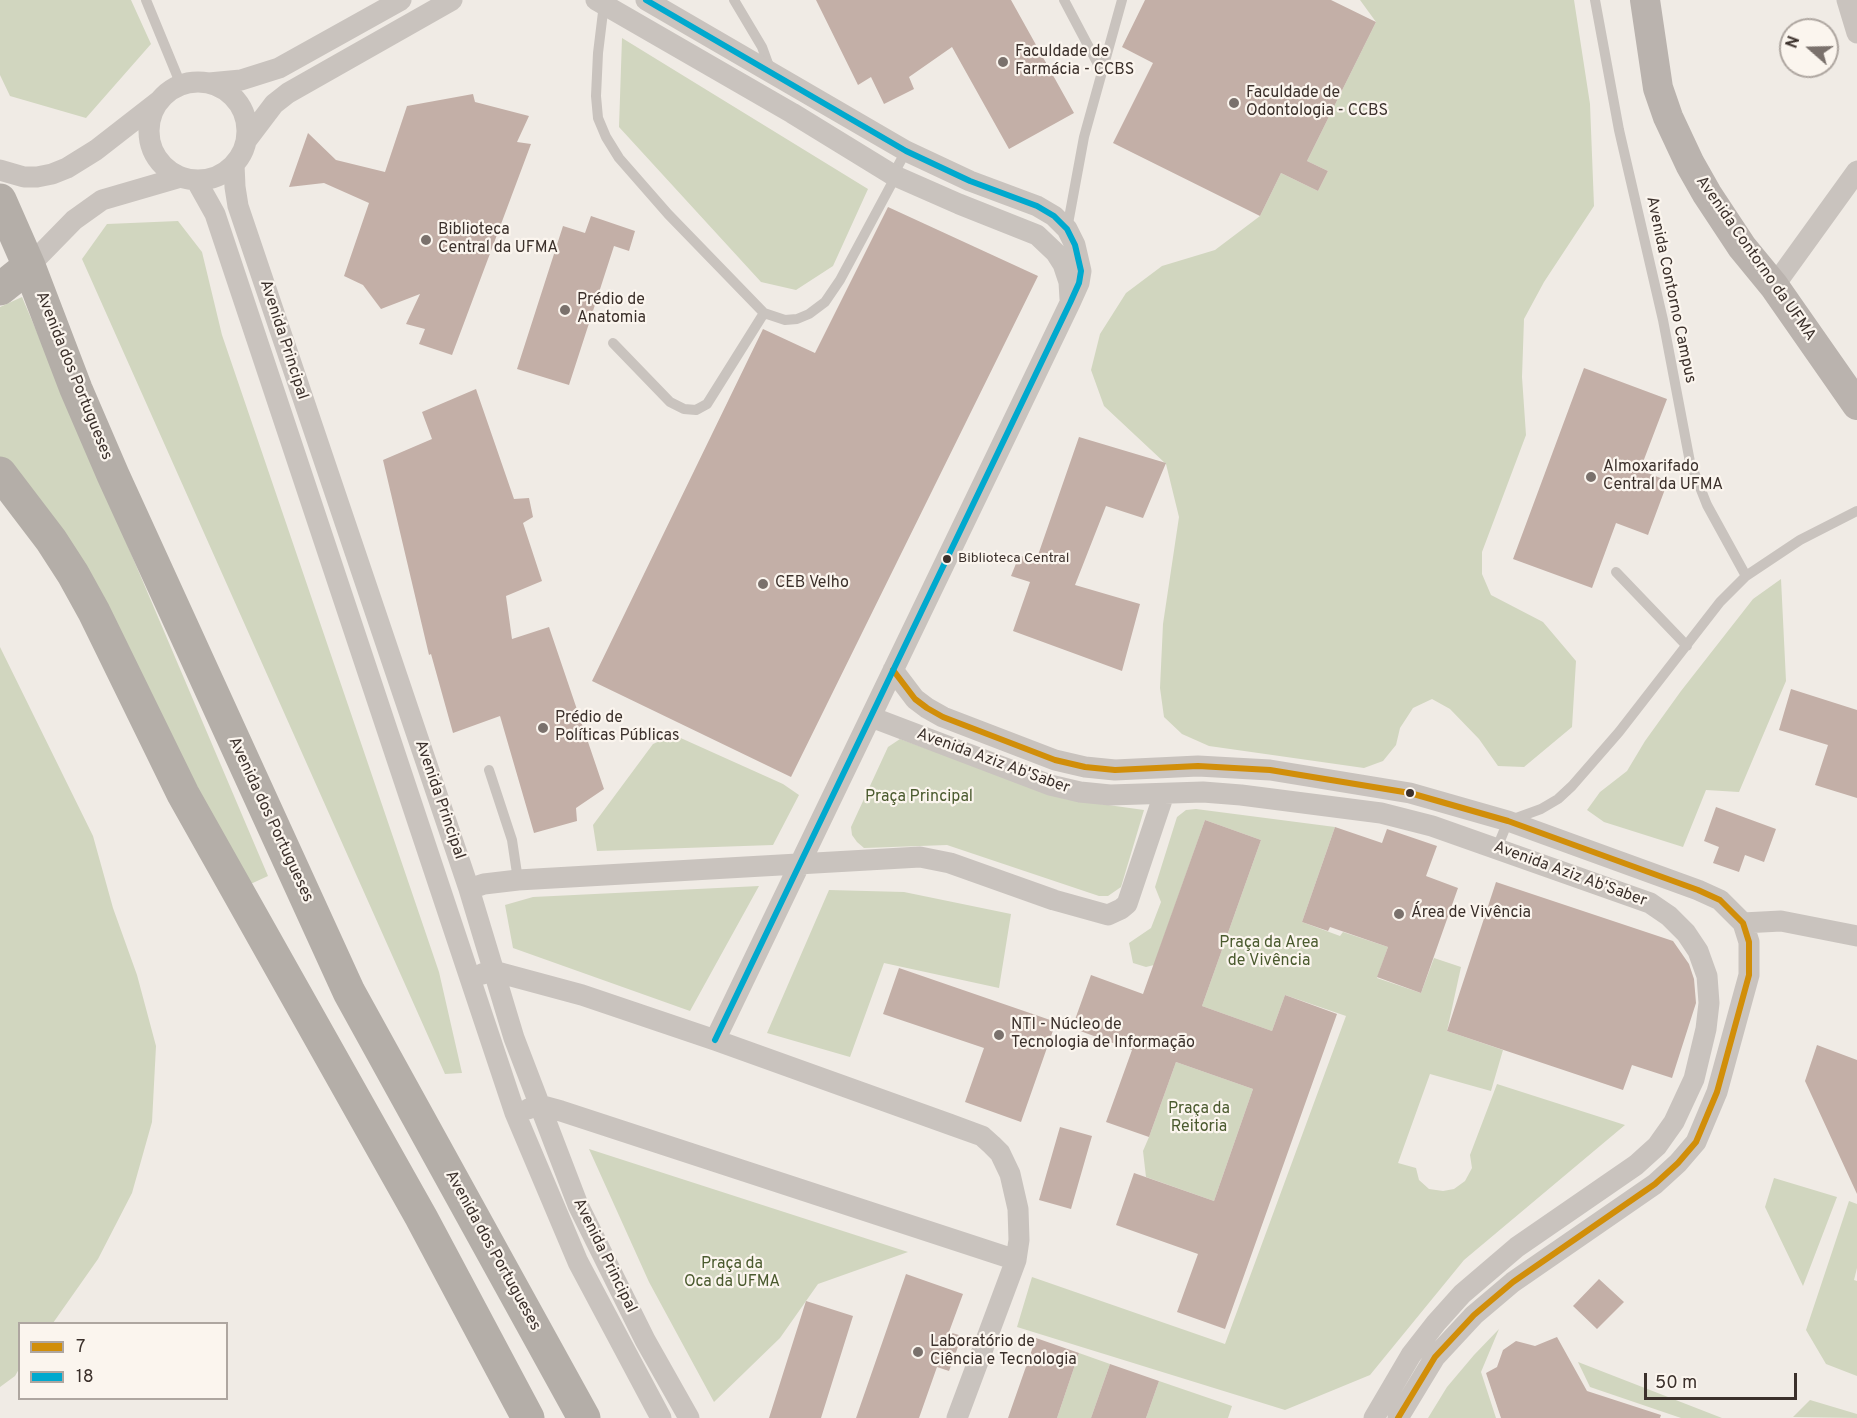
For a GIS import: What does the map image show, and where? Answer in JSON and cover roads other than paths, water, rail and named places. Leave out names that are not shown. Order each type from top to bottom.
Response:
[{"type":"highway","name":"Avenida dos Portugueses","points":[[0,200],[113,475],[349,992],[584,1418]]},
{"type":"highway","points":[[0,289],[29,266]]},
{"type":"highway","points":[[0,473],[51,540],[73,574],[183,794],[410,1196],[528,1418]]},
{"type":"main road","name":"Avenida Contorno da UFMA","points":[[1645,0],[1658,88],[1668,117],[1690,164],[1742,247],[1774,286],[1857,405]]},
{"type":"street","points":[[0,170],[24,177],[38,177],[67,168],[96,150],[171,90],[194,82],[241,80],[279,68],[401,0]]},
{"type":"street","points":[[29,266],[74,219],[102,200],[188,178],[210,178],[223,173],[234,164],[246,141],[274,104],[288,93],[452,0]]},
{"type":"street","points":[[646,0],[906,151],[970,181],[1037,206],[1054,216],[1067,229],[1079,257],[1081,271],[1080,283],[714,1040]]},
{"type":"street","points":[[1847,0],[1857,33]]},
{"type":"street","points":[[600,2],[792,113],[893,175],[1037,235],[1056,253],[1063,264],[1069,282],[1070,303]]},
{"type":"street","points":[[207,83],[222,88],[234,98],[247,126],[246,141]]},
{"type":"street","points":[[160,101],[152,114],[149,129],[151,144],[158,158],[168,170],[188,178]]},
{"type":"street","name":"Avenida Principal","points":[[234,164],[238,206],[469,889],[514,1038],[578,1205],[645,1340],[689,1418]]},
{"type":"street","points":[[1774,286],[1857,171]]},
{"type":"street","name":"Avenida Principal","points":[[188,178],[215,214],[515,1113],[578,1262],[661,1418]]},
{"type":"street","name":"Avenida Aziz Ab'Saber","points":[[893,670],[915,699],[943,717],[1055,760],[1085,767],[1115,770],[1198,766],[1270,770],[1410,793],[1508,821],[1698,890],[1720,900],[1743,924]]},
{"type":"street","name":"Avenida Aziz Ab'Saber","points":[[871,717],[1050,785],[1080,792],[1110,795],[1203,792],[1241,795],[1381,813],[1432,826],[1650,903],[1669,916],[1686,933],[1698,951],[1707,976],[1709,1003],[1706,1029],[1694,1079],[1674,1122],[1657,1146],[1636,1165],[1517,1247],[1462,1294],[1411,1355],[1374,1418]]},
{"type":"street","points":[[1110,795],[1115,770]]},
{"type":"street","points":[[469,889],[484,884],[518,880],[913,858],[935,859],[1054,900],[1108,915],[1127,904],[1164,794]]},
{"type":"street","points":[[1398,1418],[1435,1357],[1474,1315],[1513,1281],[1655,1184],[1696,1142],[1717,1092],[1749,975],[1750,950],[1743,924],[1781,921],[1857,936]]},
{"type":"street","points":[[470,977],[493,971],[582,995],[982,1136],[1000,1153],[1010,1174],[1020,1229],[1016,1260],[957,1418]]},
{"type":"street","points":[[515,1113],[539,1106],[1016,1260]]},
{"type":"lane","points":[[146,0],[181,85]]},
{"type":"lane","points":[[734,0],[762,47],[771,74]]},
{"type":"lane","points":[[1064,0],[1101,70]]},
{"type":"lane","points":[[1067,229],[1084,137],[1122,0]]},
{"type":"lane","name":"Avenida Contorno Campus","points":[[1595,0],[1619,130],[1663,320],[1690,462],[1707,505],[1746,576]]},
{"type":"lane","points":[[600,2],[597,96],[598,118],[606,137],[619,158],[668,214],[764,313],[785,320],[797,319],[809,314],[825,302],[840,280],[891,185],[893,175],[906,151]]},
{"type":"lane","points":[[614,343],[670,402],[684,409],[696,410],[707,404],[764,313]]},
{"type":"lane","points":[[1497,848],[1508,821],[1558,800],[1572,786],[1618,732],[1720,602],[1746,576],[1800,540],[1857,511]]},
{"type":"lane","points":[[1616,572],[1687,646]]},
{"type":"lane","points":[[489,770],[512,840],[518,880]]},
{"type":"place","name":"Faculdade de Farmácia - CCBS","points":[[1003,62]]},
{"type":"place","name":"Faculdade de Odontologia - CCBS","points":[[1234,103]]},
{"type":"place","name":"Biblioteca Central da UFMA","points":[[426,240]]},
{"type":"place","name":"Prédio de Anatomia","points":[[565,310]]},
{"type":"place","name":"Almoxarifado Central da UFMA","points":[[1591,477]]},
{"type":"place","name":"Biblioteca Central","points":[[947,559]]},
{"type":"place","name":"CEB Velho","points":[[763,584]]},
{"type":"place","name":"Prédio de Políticas Públicas","points":[[543,728]]},
{"type":"place","name":"Área de Vivência","points":[[1399,914]]},
{"type":"place","name":"NTI - Núcleo de Tecnologia de Informação","points":[[999,1035]]},
{"type":"place","name":"Laboratório de Ciência e Tecnologia","points":[[918,1352]]},
{"type":"park label","name":"Praça Principal","points":[[919,798]]},
{"type":"park label","name":"Praça da Area de Vivência","points":[[1269,953]]},
{"type":"park label","name":"Praça da Reitoria","points":[[1199,1119]]},
{"type":"park label","name":"Praça da Oca da UFMA","points":[[732,1274]]}]
